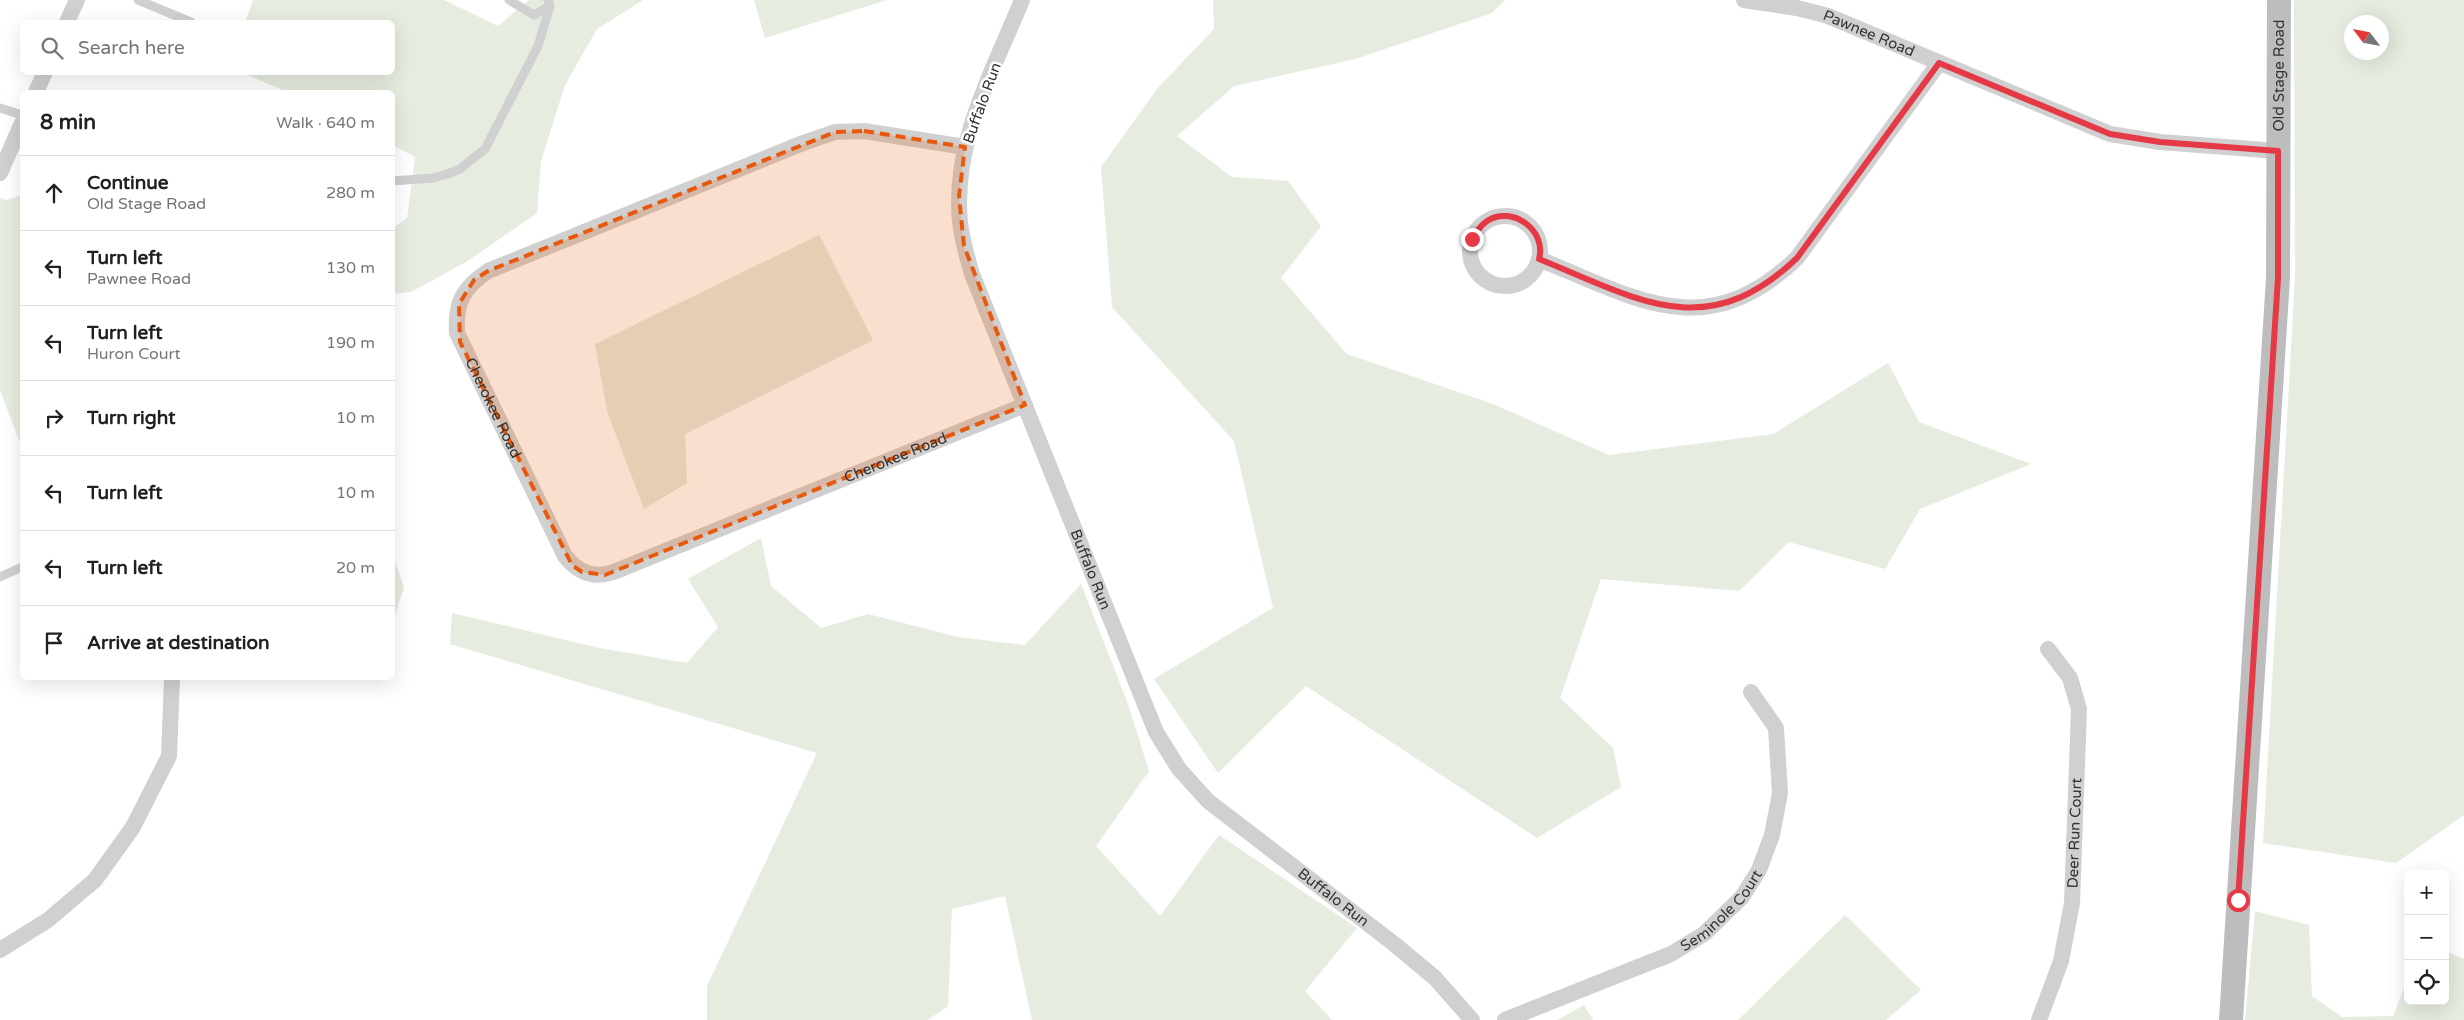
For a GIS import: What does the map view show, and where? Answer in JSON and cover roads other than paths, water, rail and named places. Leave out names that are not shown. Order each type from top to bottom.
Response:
[{"type":"main road","name":"Old Stage Road","points":[[2231,1020],[2277,288],[2279,0]]},
{"type":"street","points":[[68,20],[77,0]]},
{"type":"street","name":"Buffalo Run","points":[[1022,0],[978,108],[965,147],[959,196],[964,246],[972,274],[1156,732],[1180,769],[1208,802],[1393,943],[1435,978],[1472,1020]]},
{"type":"street","name":"Pawnee Road","points":[[1744,0],[1797,8],[1828,16],[2110,134],[2160,142],[2278,151]]},
{"type":"street","points":[[1539,259],[1637,299],[1662,306],[1707,307],[1750,294],[1775,278],[1797,258],[1939,63]]},
{"type":"street","points":[[37,90],[44,75]]},
{"type":"street","points":[[0,173],[20,128]]},
{"type":"street","name":"Cherokee Road","points":[[965,147],[864,131],[835,132],[803,143],[488,271],[474,280],[462,296],[456,316],[457,333],[566,556],[572,565],[582,572],[593,575],[605,575],[616,571],[1025,405]]},
{"type":"street","points":[[1510,216],[1524,221],[1536,234],[1540,245],[1539,259],[1535,269],[1518,283],[1504,286],[1493,284],[1476,270],[1471,255],[1472,239],[1480,226],[1488,220],[1510,216]]},
{"type":"street","name":"Deer Run Court","points":[[2039,1020],[2061,961],[2071,911],[2079,709],[2070,678],[2048,649]]},
{"type":"street","points":[[0,950],[48,920],[95,880],[133,827],[170,756],[172,680]]},
{"type":"street","name":"Seminole Court","points":[[1505,1020],[1671,954],[1704,934],[1742,897],[1759,870],[1769,844],[1780,793],[1776,728],[1751,692]]},
{"type":"lane","points":[[138,0],[186,20]]},
{"type":"lane","points":[[509,0],[534,15],[549,3]]},
{"type":"lane","points":[[395,181],[433,178],[447,174],[460,169],[485,149],[538,46],[549,3]]},
{"type":"lane","points":[[0,108],[20,114]]},
{"type":"lane","points":[[0,578],[20,568]]}]
